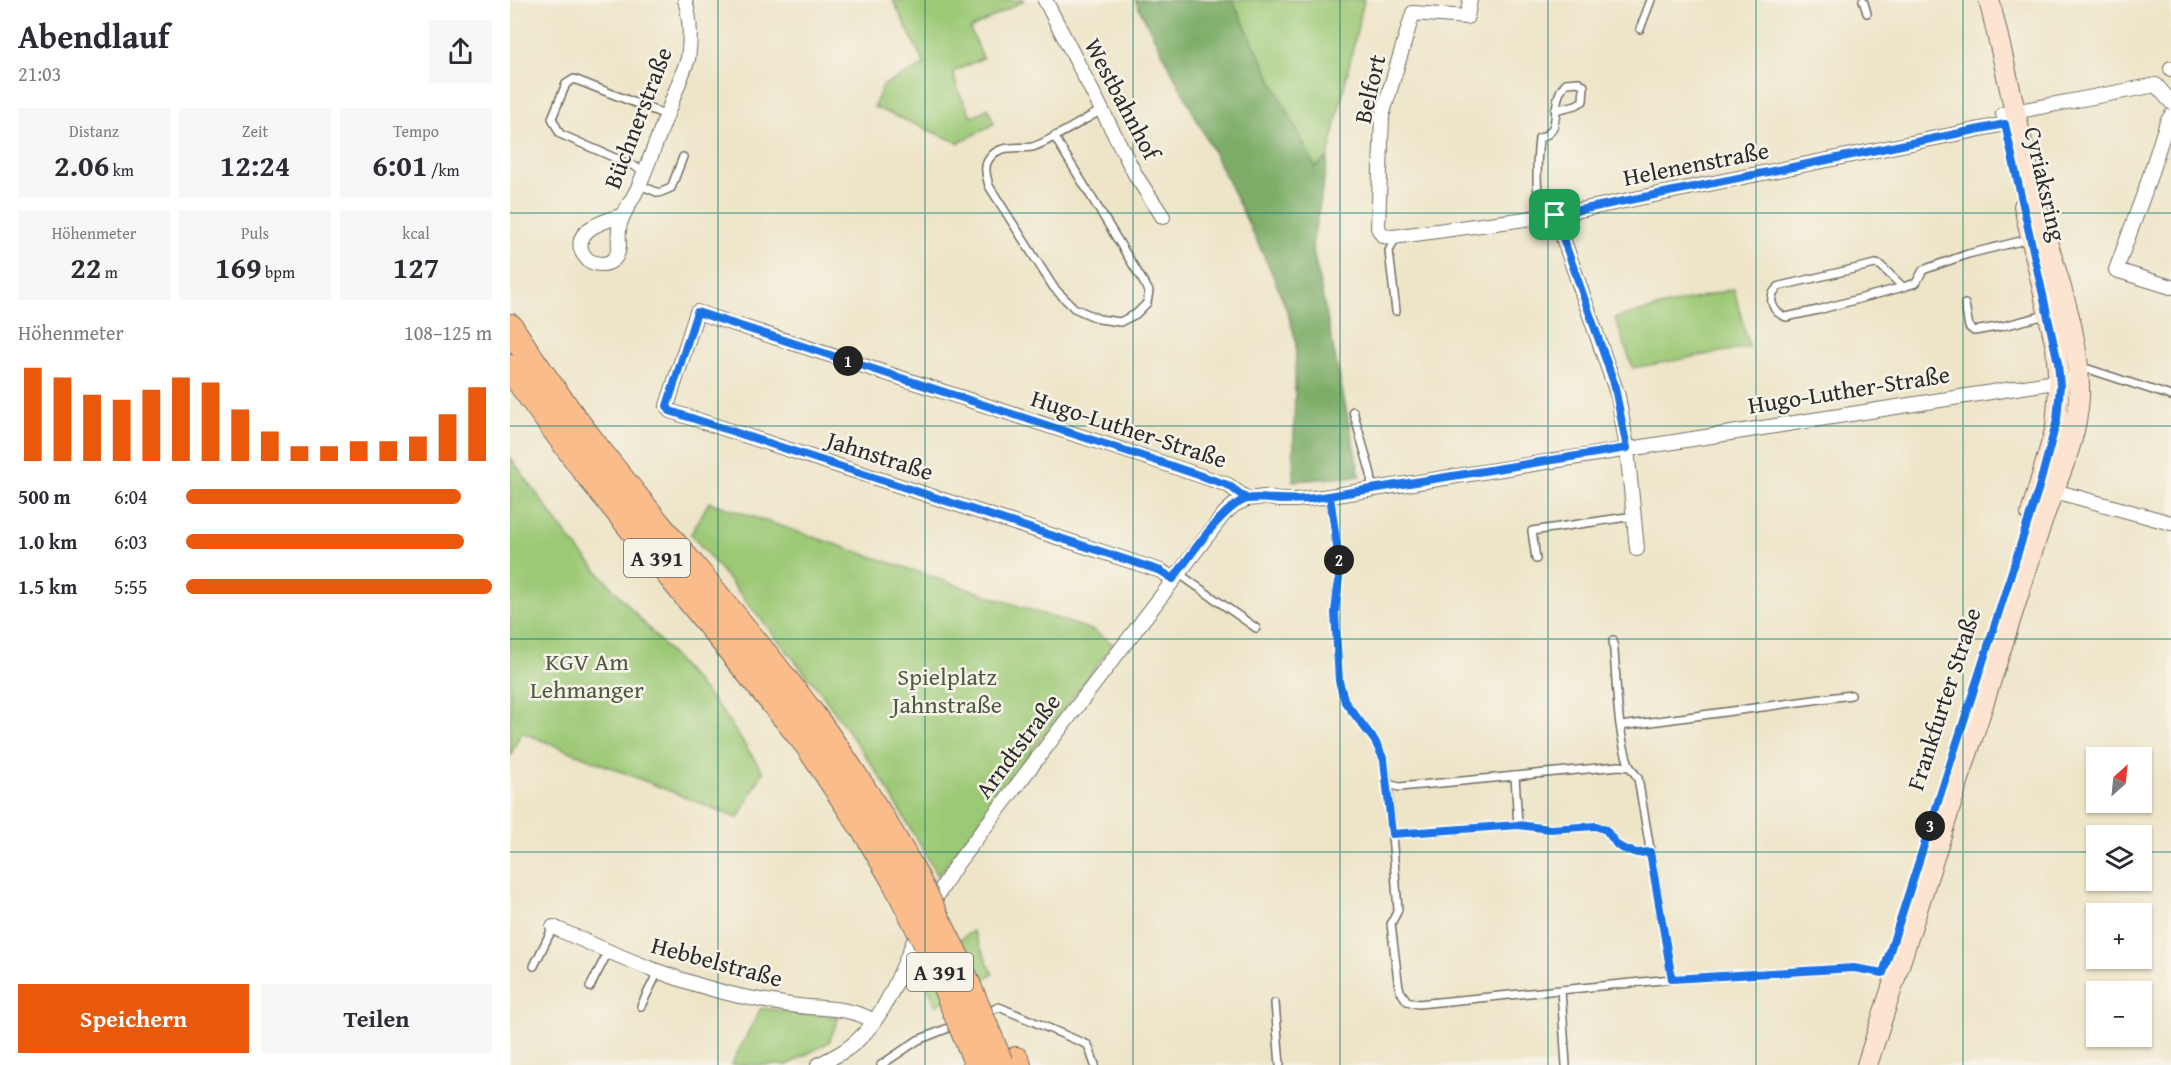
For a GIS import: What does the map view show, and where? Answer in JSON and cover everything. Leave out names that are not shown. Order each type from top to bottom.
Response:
[{"type":"highway","name":"A 391","points":[[510,327],[591,442],[817,723],[858,781],[904,876],[940,972],[1002,1064]]},
{"type":"highway","name":"A 391","points":[[510,368],[588,474],[808,745],[838,789],[904,876],[956,957],[1002,1064]]},
{"type":"main road","name":"Cyriaksring","points":[[1976,0],[2070,322],[2072,375]]},
{"type":"main road","name":"Cyriaksring","points":[[1989,0],[2031,238],[2056,347],[2072,375]]},
{"type":"main road","name":"Frankfurter Straße","points":[[1854,1065],[2046,489],[2067,458],[2078,405],[2072,375]]},
{"type":"main road","name":"Frankfurter Straße","points":[[1867,1065],[2046,489]]},
{"type":"street","name":"Büchnerstraße","points":[[623,215],[640,185],[688,59],[690,17],[686,0]]},
{"type":"street","name":"Westbahnhof","points":[[1045,0],[1136,176],[1163,217]]},
{"type":"street","name":"Belfort","points":[[1393,237],[1383,236],[1378,228],[1382,116],[1413,13],[1467,16],[1470,0]]},
{"type":"street","name":"Helenenstraße","points":[[1393,237],[1548,216],[2156,85],[2171,102]]},
{"type":"street","points":[[2171,116],[2116,270],[2171,287]]},
{"type":"street","points":[[1548,216],[1614,383],[1627,448],[1637,549]]},
{"type":"street","name":"Hugo-Luther-Straße","points":[[697,312],[1162,462],[1228,485],[1247,499],[1264,497],[1296,500],[1330,496],[2072,375]]},
{"type":"street","name":"Jahnstraße","points":[[697,312],[667,406],[670,411],[1176,576]]},
{"type":"street","points":[[2046,489],[2171,523]]},
{"type":"street","name":"Arndtstraße","points":[[818,1065],[856,1042],[874,1021],[888,999],[937,893],[956,865],[1224,514],[1234,505],[1247,499]]},
{"type":"street","name":"Hebbelstraße","points":[[553,927],[658,972],[741,996],[798,1006],[854,1011],[874,1021]]},
{"type":"lane","points":[[1640,29],[1651,0]]},
{"type":"lane","points":[[1863,0],[1867,13]]},
{"type":"lane","points":[[645,171],[560,134],[552,118],[566,84],[574,80],[666,115]]},
{"type":"lane","points":[[1548,216],[1538,200],[1536,171],[1539,138],[1547,136],[1554,128],[1555,110],[1558,92],[1566,83],[1579,82],[1584,86],[1583,101],[1555,110]]},
{"type":"lane","points":[[1054,136],[1149,291],[1147,303],[1136,314],[1120,322],[1099,319],[1074,308],[1054,288],[989,186],[986,172],[988,160],[996,152],[1012,147],[1034,147],[1054,136],[1102,110]]},
{"type":"lane","points":[[640,185],[659,193],[671,188],[683,157]]},
{"type":"lane","points":[[1393,237],[1389,251],[1396,311]]},
{"type":"lane","points":[[1903,287],[1880,265],[1875,264],[1780,286],[1773,290],[1771,297],[1773,308],[1782,316],[1818,310],[1903,287],[1916,283],[1923,270],[1968,254],[2031,238]]},
{"type":"lane","points":[[1965,304],[1969,327],[1974,330],[2003,326],[2048,314]]},
{"type":"lane","points":[[2072,375],[2096,370],[2171,396]]},
{"type":"lane","points":[[1353,411],[1371,474],[1372,489]]},
{"type":"lane","points":[[1330,496],[1340,568],[1335,612],[1339,681],[1345,702],[1375,741],[1384,760],[1398,910],[1391,924],[1400,991],[1407,1001],[1418,1004],[1672,979],[1854,968],[1883,973]]},
{"type":"lane","points":[[1536,559],[1532,531],[1634,516]]},
{"type":"lane","points":[[1176,576],[1256,628]]},
{"type":"lane","points":[[1613,640],[1625,754],[1638,778],[1672,979]]},
{"type":"lane","points":[[1621,726],[1851,695]]},
{"type":"lane","points":[[1388,784],[1399,787],[1619,766],[1630,767]]},
{"type":"lane","points":[[1515,776],[1518,825]]},
{"type":"lane","points":[[1392,834],[1518,825],[1550,829],[1596,826],[1606,830],[1617,845],[1624,849],[1637,853],[1650,852]]},
{"type":"lane","points":[[534,966],[553,927]]},
{"type":"lane","points":[[590,987],[608,952]]},
{"type":"lane","points":[[641,1006],[658,972]]},
{"type":"lane","points":[[1561,990],[1566,1065]]},
{"type":"lane","points":[[1275,1003],[1280,1065]]},
{"type":"lane","points":[[881,1065],[918,1040],[999,1007],[1088,1045],[1095,1065]]},
{"type":"green space","points":[[893,0],[1025,0],[970,29],[983,58],[953,72],[958,91],[972,117],[988,108],[994,124],[959,143],[874,107],[883,85],[925,65]]},
{"type":"green space","points":[[1135,0],[1232,0],[1315,167],[1328,158],[1312,246],[1360,476],[1293,481],[1296,341],[1287,311],[1235,195]]},
{"type":"green space","points":[[1232,0],[1364,0],[1328,158],[1315,167]]},
{"type":"green space","points":[[1734,289],[1749,347],[1633,368],[1615,318]]},
{"type":"green space","name":"KGV Am Lehmanger","points":[[510,457],[571,541],[721,710],[763,772],[738,818],[521,732],[510,757]]},
{"type":"green space","name":"Spielplatz Jahnstraße","points":[[709,502],[1094,631],[1113,644],[938,876],[881,778],[819,690],[691,534]]},
{"type":"green space","points":[[973,931],[993,974],[936,1006],[919,965]]},
{"type":"green space","points":[[761,1008],[839,1017],[829,1042],[787,1065],[731,1065]]},
{"type":"route","points":[[1555,215],[1614,383],[1627,448],[1309,499],[1280,500],[1264,497],[1247,499],[1228,485],[697,312],[667,406],[670,411],[1161,571],[1173,579],[1224,514],[1234,505],[1247,499],[1264,497],[1280,500],[1296,500],[1309,499],[1330,496],[1340,568],[1335,612],[1339,681],[1345,702],[1375,741],[1384,760],[1392,834],[1518,825],[1550,829],[1596,826],[1606,830],[1617,845],[1624,849],[1637,853],[1650,852],[1672,979],[1854,968],[1883,973],[2039,487],[2059,409],[2060,386],[2056,347],[2005,124],[1555,215]]}]
